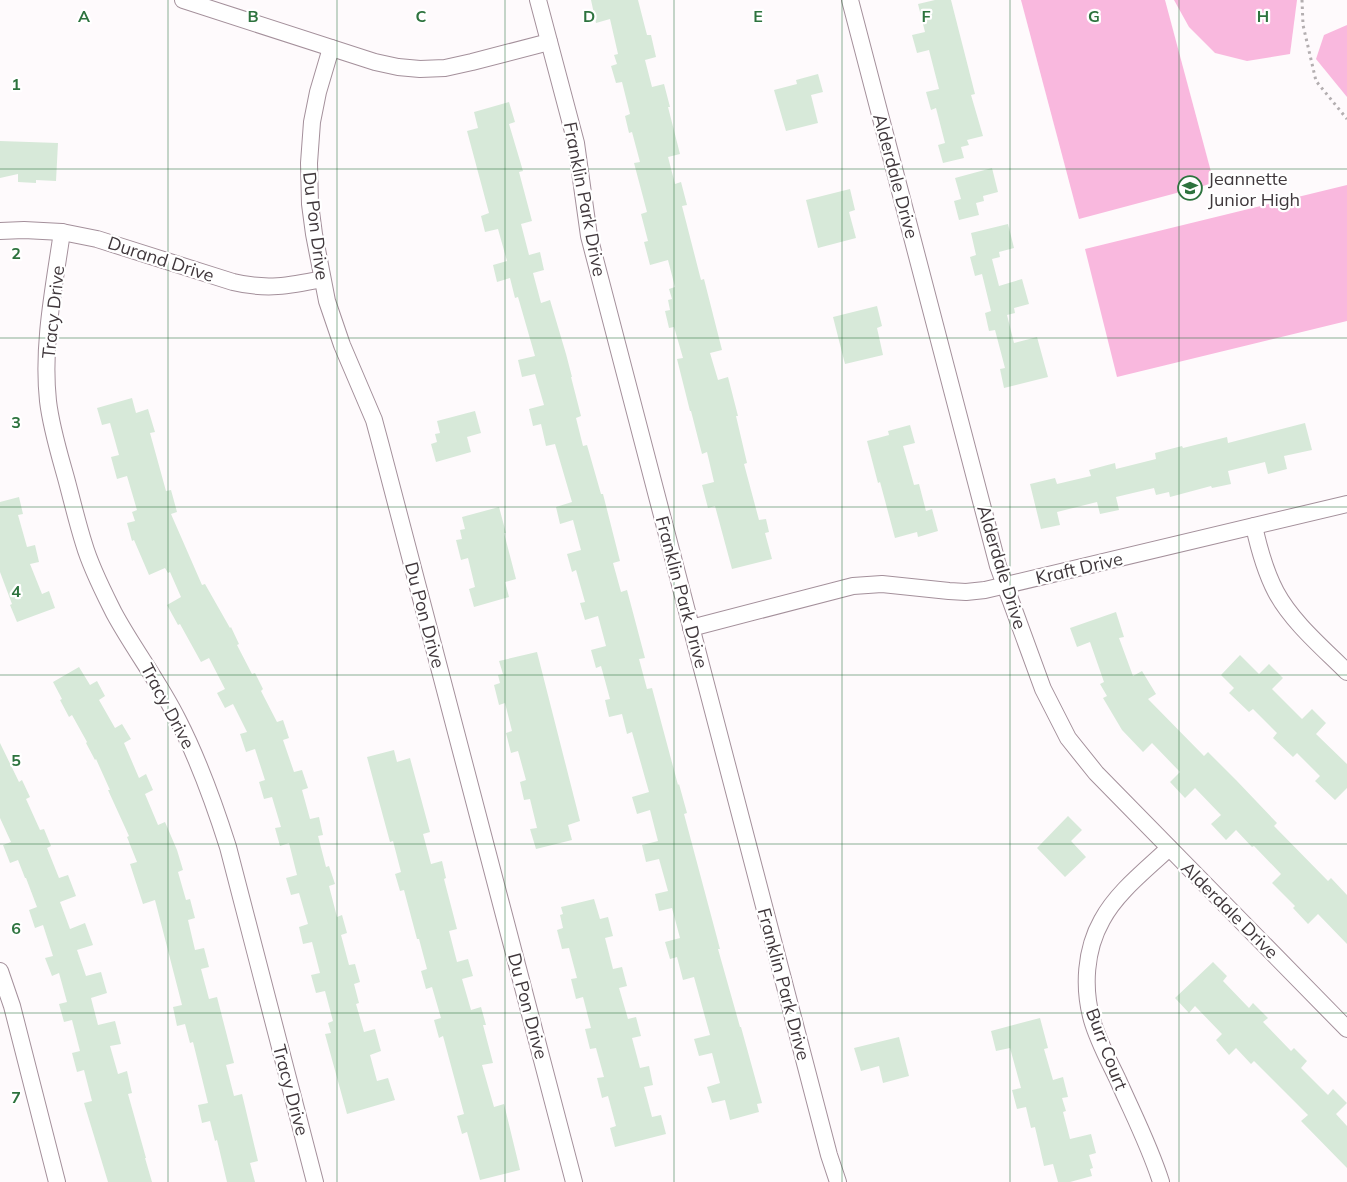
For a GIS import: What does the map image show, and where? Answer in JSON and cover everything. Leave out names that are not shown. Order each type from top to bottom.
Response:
[{"type":"street","points":[[183,0],[375,62],[420,69],[445,68],[549,42]]},
{"type":"street","name":"Franklin Park Drive","points":[[538,0],[576,143],[589,236],[829,1155],[838,1182]]},
{"type":"street","name":"Alderdale Drive","points":[[850,0],[998,566],[1042,689],[1068,738],[1096,774],[1347,1029]]},
{"type":"street","name":"Du Pon Drive","points":[[332,48],[318,92],[312,122],[309,163],[310,204],[322,279],[332,319],[376,428],[574,1182]]},
{"type":"street","name":"Durand Drive","points":[[0,231],[62,232],[97,239],[250,286],[294,285],[322,279]]},
{"type":"street","name":"Tracy Drive","points":[[62,232],[46,371],[48,403],[62,466],[84,546],[96,576],[115,613],[179,720],[216,809],[228,847],[315,1182]]},
{"type":"street","name":"Kraft Drive","points":[[691,628],[853,586],[882,584],[966,592],[985,590],[1347,504]]},
{"type":"street","points":[[1254,526],[1266,570],[1283,604],[1300,625],[1347,672]]},
{"type":"street","name":"Burr Court","points":[[1160,1182],[1148,1146],[1092,1021],[1086,987],[1090,952],[1102,920],[1113,904],[1169,848]]},
{"type":"street","points":[[0,971],[12,1006],[57,1182]]},
{"type":"path","points":[[1302,0],[1303,25],[1316,81],[1347,119]]},
{"type":"shaded area","points":[[1021,0],[1165,0],[1214,183],[1079,219]]},
{"type":"shaded area","points":[[1174,0],[1297,0],[1290,54],[1247,61],[1215,53],[1189,27]]},
{"type":"shaded area","points":[[1347,25],[1347,97],[1316,59],[1324,35]]},
{"type":"shaded area","points":[[1347,185],[1347,321],[1117,377],[1085,249]]},
{"type":"building","points":[[591,0],[638,0],[647,35],[651,35],[656,57],[645,60],[652,87],[664,84],[680,154],[668,157],[675,184],[681,182],[687,205],[682,206],[701,280],[704,279],[722,350],[710,353],[718,380],[728,377],[747,463],[744,464],[759,520],[766,519],[769,532],[765,533],[772,559],[732,569],[715,506],[708,508],[702,485],[714,482],[707,452],[702,454],[677,359],[683,358],[674,327],[669,328],[665,311],[670,310],[668,300],[672,299],[669,289],[675,287],[668,260],[650,265],[644,242],[648,241],[641,214],[647,212],[634,163],[640,162],[632,132],[629,133],[625,116],[630,114],[622,82],[616,83],[611,66],[617,64],[614,55],[618,54],[610,19],[596,23]]},
{"type":"building","points":[[935,0],[951,0],[975,94],[971,95],[983,136],[967,140],[969,145],[961,147],[964,158],[943,163],[938,145],[945,143],[936,108],[931,110],[926,92],[939,89],[929,50],[917,53],[912,35],[925,32],[918,4]]},
{"type":"building","points":[[818,74],[823,92],[811,95],[818,123],[786,131],[774,90],[797,84],[796,80]]},
{"type":"building","points":[[509,102],[515,122],[509,124],[523,171],[519,172],[532,221],[521,224],[529,255],[540,252],[544,270],[533,273],[541,303],[550,300],[566,354],[581,416],[576,418],[583,446],[587,445],[601,494],[603,494],[620,561],[613,563],[621,592],[627,590],[645,658],[639,659],[647,689],[652,688],[679,784],[687,813],[684,814],[720,949],[718,949],[762,1103],[757,1104],[759,1112],[730,1120],[725,1100],[712,1103],[707,1087],[720,1083],[712,1053],[699,1056],[694,1039],[710,1035],[694,977],[683,980],[677,957],[670,959],[665,942],[680,938],[672,908],[659,911],[655,894],[668,891],[659,859],[646,862],[642,845],[658,841],[650,810],[637,814],[632,797],[649,792],[632,732],[627,734],[622,714],[609,717],[605,700],[610,699],[601,666],[596,668],[591,650],[606,646],[598,616],[585,620],[580,603],[585,602],[576,570],[572,572],[567,554],[581,550],[573,520],[560,524],[556,507],[572,502],[555,444],[546,446],[541,424],[533,426],[529,409],[544,405],[535,374],[522,377],[518,360],[535,356],[518,297],[515,298],[510,278],[497,282],[493,265],[507,261],[498,229],[485,232],[481,216],[489,213],[467,131],[478,128],[474,112]]},
{"type":"building","points":[[0,141],[58,143],[56,181],[36,180],[36,183],[18,182],[18,174],[0,178]]},
{"type":"building","points":[[992,168],[998,192],[983,196],[984,201],[976,203],[979,215],[959,220],[954,201],[961,199],[955,178]]},
{"type":"building","points":[[850,189],[855,210],[849,212],[856,238],[818,248],[806,200]]},
{"type":"building","points":[[1008,224],[1014,248],[999,252],[1000,257],[992,259],[999,286],[1022,279],[1029,304],[1014,308],[1015,313],[1007,315],[1014,343],[1037,337],[1048,377],[1004,388],[1000,369],[1005,368],[995,330],[989,331],[985,313],[991,311],[982,274],[975,276],[970,257],[976,255],[971,233]]},
{"type":"building","points":[[877,306],[882,326],[877,328],[883,355],[845,364],[833,317]]},
{"type":"building","points":[[132,398],[136,413],[148,409],[155,432],[150,433],[166,491],[171,490],[177,512],[171,514],[202,585],[205,584],[231,627],[239,644],[237,645],[252,674],[255,673],[263,689],[261,691],[277,722],[283,720],[289,738],[283,740],[294,772],[302,770],[308,788],[302,790],[310,819],[319,817],[323,835],[318,836],[326,867],[329,866],[335,884],[329,886],[337,917],[342,915],[347,933],[341,935],[349,965],[355,964],[360,982],[354,984],[359,1003],[356,1004],[364,1032],[375,1029],[381,1051],[370,1055],[377,1081],[388,1078],[395,1100],[347,1114],[325,1034],[331,1033],[328,1023],[333,1021],[325,991],[316,993],[311,975],[320,973],[312,942],[303,944],[299,927],[308,924],[299,893],[291,895],[286,878],[297,875],[289,843],[280,846],[275,828],[281,827],[272,797],[264,799],[259,782],[265,780],[255,749],[246,752],[240,734],[247,732],[233,704],[225,708],[217,693],[225,689],[209,658],[201,662],[167,605],[181,597],[170,572],[168,573],[165,568],[149,575],[134,540],[132,541],[127,523],[135,521],[132,512],[137,510],[127,476],[117,479],[111,457],[119,455],[110,423],[102,425],[97,408]]},
{"type":"building","points":[[475,411],[481,433],[467,437],[471,452],[436,462],[431,444],[437,442],[435,434],[440,433],[437,421]]},
{"type":"building","points":[[1305,423],[1312,450],[1284,456],[1287,469],[1268,474],[1265,462],[1228,471],[1231,484],[1212,488],[1211,486],[1170,497],[1169,492],[1156,495],[1154,488],[1116,497],[1119,510],[1100,514],[1097,502],[1057,512],[1060,525],[1041,529],[1030,484],[1055,478],[1057,484],[1091,476],[1089,470],[1115,463],[1116,469],[1156,459],[1155,453],[1182,446],[1183,448],[1227,437],[1228,443]]},
{"type":"building","points":[[910,425],[915,443],[903,446],[914,485],[919,484],[926,511],[932,509],[938,531],[918,537],[917,532],[895,538],[867,441],[889,435],[888,431]]},
{"type":"building","points":[[19,497],[23,514],[18,515],[27,547],[35,545],[39,562],[30,564],[42,594],[49,591],[55,608],[17,622],[0,572],[0,502]]},
{"type":"building","points":[[499,507],[516,579],[505,582],[509,597],[474,607],[469,589],[475,587],[468,558],[461,560],[456,540],[462,539],[460,530],[465,529],[462,517]]},
{"type":"building","points":[[1116,612],[1124,637],[1119,638],[1133,676],[1142,671],[1156,694],[1148,699],[1204,756],[1208,752],[1277,823],[1274,826],[1328,881],[1331,878],[1347,895],[1347,944],[1318,914],[1308,924],[1293,908],[1295,906],[1272,883],[1281,874],[1236,830],[1226,840],[1211,824],[1221,815],[1195,788],[1185,798],[1170,782],[1180,772],[1152,743],[1143,752],[1122,730],[1103,698],[1107,696],[1100,684],[1104,682],[1090,642],[1077,647],[1070,628]]},
{"type":"building","points":[[537,652],[580,821],[568,825],[572,840],[536,849],[530,829],[537,828],[530,799],[524,800],[520,782],[526,780],[518,751],[511,753],[506,733],[512,731],[505,703],[499,705],[494,685],[500,683],[498,675],[503,674],[499,661]]},
{"type":"building","points":[[1240,655],[1259,674],[1269,664],[1283,678],[1272,689],[1302,719],[1312,709],[1326,723],[1316,734],[1347,764],[1347,788],[1335,800],[1315,781],[1320,776],[1297,753],[1293,757],[1273,738],[1277,733],[1253,709],[1249,712],[1229,693],[1234,688],[1221,675]]},
{"type":"building","points":[[79,667],[90,685],[97,681],[105,696],[99,700],[115,728],[122,724],[131,739],[124,743],[139,778],[146,774],[153,790],[145,794],[158,825],[165,822],[177,850],[183,870],[178,872],[186,900],[190,899],[195,918],[188,920],[195,950],[204,948],[209,967],[201,969],[209,999],[217,997],[234,1063],[226,1065],[234,1096],[242,1094],[258,1161],[250,1163],[255,1182],[227,1182],[217,1140],[215,1141],[210,1121],[202,1123],[198,1105],[208,1103],[193,1042],[190,1043],[185,1024],[177,1026],[173,1007],[182,1005],[155,900],[143,904],[130,864],[137,862],[127,837],[129,836],[96,759],[72,715],[69,717],[53,682]]},
{"type":"building","points":[[0,743],[19,782],[22,780],[30,797],[26,799],[40,830],[44,829],[51,846],[47,848],[59,878],[68,875],[76,896],[60,902],[70,929],[85,923],[93,945],[77,950],[86,976],[101,972],[107,993],[91,998],[98,1025],[115,1021],[121,1044],[110,1046],[118,1074],[127,1071],[132,1093],[128,1094],[152,1182],[108,1182],[84,1103],[92,1101],[84,1070],[77,1072],[72,1053],[80,1051],[72,1020],[64,1022],[59,1004],[67,1002],[59,973],[52,976],[45,958],[53,956],[43,925],[35,928],[29,910],[37,907],[26,878],[18,860],[10,863],[3,845],[11,842],[0,818]]},
{"type":"building","points":[[394,750],[397,762],[410,758],[430,832],[423,834],[431,864],[442,861],[446,878],[444,879],[457,929],[449,931],[457,962],[468,959],[473,976],[462,979],[471,1010],[481,1007],[486,1025],[483,1025],[493,1063],[482,1065],[494,1107],[504,1104],[520,1170],[480,1180],[467,1132],[462,1134],[457,1116],[464,1114],[443,1036],[439,1038],[434,1020],[441,1018],[432,987],[426,989],[421,971],[427,969],[404,890],[400,891],[395,874],[401,872],[393,841],[390,842],[367,757]]},
{"type":"building","points":[[1068,816],[1082,830],[1071,841],[1086,857],[1065,877],[1037,848]]},
{"type":"building","points":[[594,899],[600,919],[608,917],[613,936],[605,938],[613,969],[622,967],[627,986],[619,988],[628,1019],[636,1017],[641,1036],[632,1038],[640,1068],[649,1066],[653,1085],[644,1087],[652,1117],[661,1115],[666,1134],[615,1147],[610,1128],[616,1126],[608,1096],[602,1098],[597,1078],[604,1077],[596,1048],[590,1049],[585,1029],[591,1028],[583,997],[576,999],[571,979],[577,978],[569,948],[562,949],[557,930],[563,928],[560,915],[563,914],[561,907]]},
{"type":"building","points":[[1213,962],[1227,976],[1223,981],[1249,1008],[1253,1003],[1268,1018],[1263,1022],[1291,1051],[1294,1048],[1307,1061],[1301,1068],[1328,1095],[1333,1089],[1347,1103],[1336,1114],[1347,1126],[1347,1168],[1301,1121],[1308,1115],[1254,1061],[1251,1064],[1236,1048],[1229,1055],[1216,1040],[1222,1034],[1195,1006],[1189,1013],[1175,998]]},
{"type":"building","points":[[1040,1018],[1048,1048],[1044,1049],[1053,1080],[1063,1077],[1068,1097],[1062,1098],[1066,1111],[1063,1112],[1070,1139],[1091,1134],[1096,1153],[1089,1155],[1093,1168],[1090,1169],[1092,1176],[1070,1182],[1058,1182],[1053,1164],[1044,1166],[1035,1127],[1031,1128],[1026,1107],[1017,1109],[1012,1090],[1021,1088],[1010,1048],[996,1051],[991,1031]]},
{"type":"building","points":[[899,1037],[909,1076],[883,1083],[879,1066],[861,1071],[854,1048]]},
{"type":"place","name":"Jeannette Junior High","points":[[1190,188]]}]
